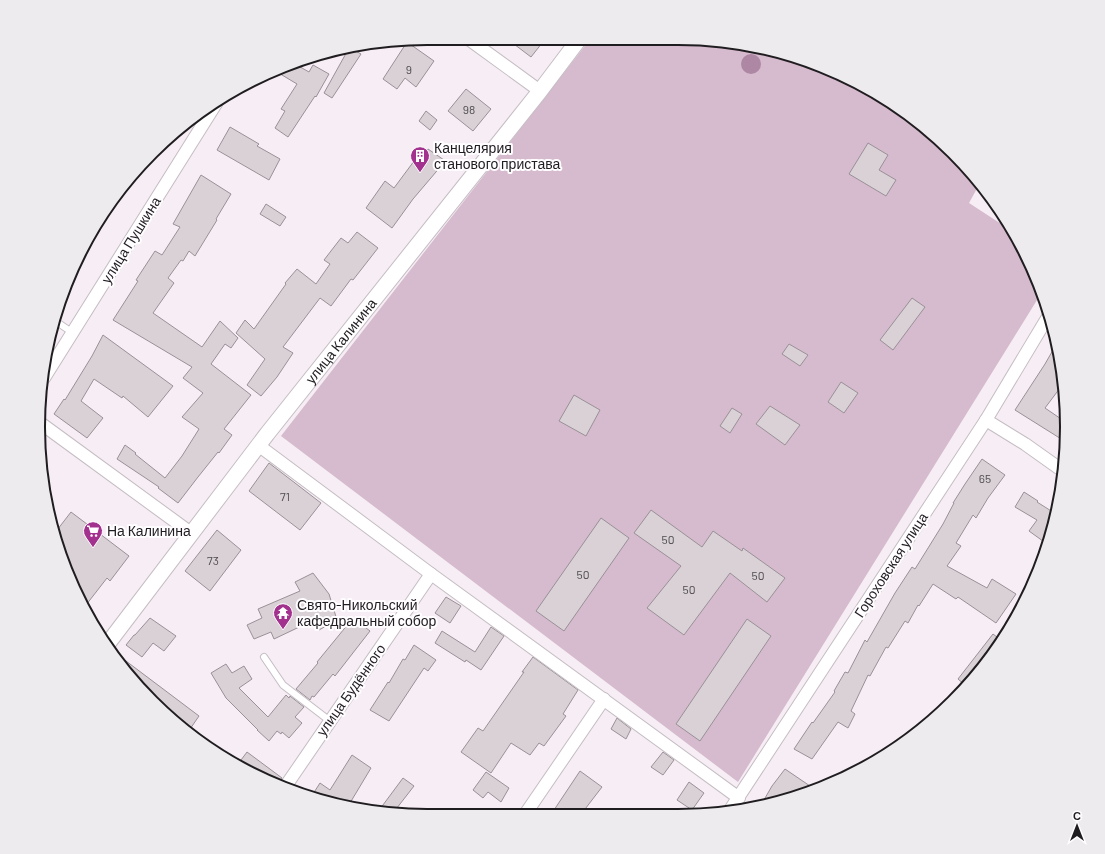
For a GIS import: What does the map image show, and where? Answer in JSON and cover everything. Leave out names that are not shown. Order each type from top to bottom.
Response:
[{"type":"street","points":[[476,45],[540,91]]},
{"type":"street","name":"улица Калинина","points":[[110,641],[258,445],[540,91],[575,45]]},
{"type":"street","name":"улица Пушкина","points":[[49,370],[211,112]]},
{"type":"street","name":"Гороховская улица","points":[[733,805],[986,420],[1045,321]]},
{"type":"street","points":[[986,420],[1025,444],[1058,467]]},
{"type":"street","points":[[45,426],[192,533]]},
{"type":"street","points":[[258,445],[738,798]]},
{"type":"street","name":"улица Будённого","points":[[288,783],[432,574]]},
{"type":"street","points":[[529,809],[604,699]]},
{"type":"lane","points":[[59,324],[73,333]]},
{"type":"lane","points":[[264,657],[283,685],[330,721]]},
{"type":"shaded area","points":[[586,45],[703,46],[753,52],[801,65],[847,84],[869,96],[911,124],[930,140],[948,157],[977,189],[969,203],[1002,224],[1021,258],[1038,299],[738,782],[281,436]]},
{"type":"shaded area","points":[[751,54],[758,57],[761,64],[758,71],[751,74],[744,71],[741,64],[744,57]]},
{"type":"building","points":[[515,45],[540,45],[531,57]]},
{"type":"building","points":[[404,46],[412,46],[434,61],[416,87],[405,78],[397,89],[383,79]]},
{"type":"building","points":[[356,51],[361,54],[332,98],[324,93],[346,54]]},
{"type":"building","points":[[313,65],[329,74],[316,97],[315,96],[288,137],[275,128],[285,111],[281,109],[297,84],[281,74],[300,67],[309,72]]},
{"type":"building","points":[[466,89],[491,109],[473,131],[448,111]]},
{"type":"building","points":[[426,111],[437,120],[430,130],[419,121]]},
{"type":"building","points":[[230,127],[259,144],[257,146],[280,159],[269,180],[217,150]]},
{"type":"building","points":[[868,143],[888,155],[879,170],[896,180],[886,196],[849,174]]},
{"type":"building","points":[[428,149],[444,160],[392,228],[366,208],[385,181],[394,188],[420,153],[424,157]]},
{"type":"building","points":[[201,175],[231,194],[195,256],[189,251],[183,261],[181,260],[168,278],[174,283],[153,313],[202,347],[220,321],[238,338],[231,348],[225,344],[211,364],[251,395],[224,429],[232,435],[178,503],[158,488],[159,487],[117,459],[125,445],[165,478],[182,456],[199,429],[182,417],[203,393],[183,378],[192,367],[113,320],[155,251],[162,255],[180,227],[173,224]]},
{"type":"building","points":[[266,204],[286,217],[280,226],[260,214]]},
{"type":"building","points":[[357,232],[378,248],[353,280],[351,279],[331,306],[320,298],[283,347],[293,353],[277,377],[261,396],[247,385],[265,359],[236,333],[245,320],[254,329],[286,284],[285,283],[297,269],[316,284],[330,264],[324,260],[341,238],[348,243]]},
{"type":"building","points":[[912,298],[925,307],[893,350],[880,340]]},
{"type":"building","points":[[103,335],[173,386],[148,417],[123,396],[122,398],[94,379],[81,401],[103,418],[87,438],[54,414],[64,399],[65,400]]},
{"type":"building","points":[[789,344],[808,355],[800,366],[782,354]]},
{"type":"building","points":[[1053,351],[1058,391],[1045,408],[1060,418],[1060,438],[1015,410]]},
{"type":"building","points":[[841,382],[858,393],[844,413],[828,402]]},
{"type":"building","points":[[574,395],[600,410],[586,436],[559,421]]},
{"type":"building","points":[[770,406],[800,425],[785,445],[756,424]]},
{"type":"building","points":[[732,408],[742,414],[730,433],[720,426]]},
{"type":"building","points":[[982,459],[1005,475],[988,498],[976,518],[973,515],[956,543],[961,546],[947,566],[987,588],[992,579],[1016,594],[996,623],[958,597],[956,599],[933,584],[919,606],[918,605],[908,623],[905,621],[888,648],[886,647],[870,676],[868,675],[851,711],[855,714],[848,728],[838,722],[812,759],[794,749],[835,692],[834,691],[845,672],[848,673],[865,640],[867,642],[895,593],[912,567],[915,569],[943,524],[953,503]]},
{"type":"building","points":[[269,463],[321,503],[300,530],[249,491]]},
{"type":"building","points":[[1024,492],[1051,511],[1043,541],[1029,531],[1037,520],[1015,507]]},
{"type":"building","points":[[651,510],[702,547],[713,531],[742,551],[743,548],[785,578],[767,602],[730,573],[684,635],[647,608],[681,566],[634,533]]},
{"type":"building","name":"На Калинина","points":[[71,512],[129,556],[110,581],[107,578],[88,603],[65,550],[59,528]]},
{"type":"building","points":[[601,518],[629,538],[564,631],[536,611]]},
{"type":"building","points":[[217,530],[241,550],[210,591],[185,571]]},
{"type":"building","points":[[313,573],[329,594],[337,620],[319,630],[314,620],[274,639],[271,632],[254,639],[247,625],[262,618],[258,609],[300,591],[295,582]]},
{"type":"building","points":[[446,597],[461,606],[450,623],[435,613]]},
{"type":"building","points":[[150,618],[176,636],[164,651],[153,643],[142,657],[126,645]]},
{"type":"building","points":[[353,618],[370,631],[335,676],[333,674],[310,700],[296,689]]},
{"type":"building","points":[[747,619],[771,636],[700,741],[676,724]]},
{"type":"building","points":[[491,627],[504,636],[481,670],[435,643],[442,631],[475,652]]},
{"type":"building","points":[[993,634],[997,637],[965,679],[962,682],[958,679]]},
{"type":"building","points":[[414,645],[436,660],[428,671],[424,668],[389,721],[370,710],[388,682],[389,683],[403,659],[405,660]]},
{"type":"building","points":[[533,657],[578,690],[563,714],[566,716],[544,746],[539,743],[530,755],[511,743],[491,773],[461,752],[478,728],[483,731]]},
{"type":"building","points":[[123,659],[199,716],[191,728],[157,697]]},
{"type":"building","points":[[226,664],[232,673],[244,666],[252,679],[239,688],[268,717],[286,695],[289,698],[290,696],[304,707],[295,717],[302,723],[289,738],[282,732],[281,734],[277,731],[269,741],[226,698],[211,673]]},
{"type":"building","points":[[617,718],[631,729],[626,739],[611,729]]},
{"type":"building","points":[[247,752],[282,778],[281,780],[241,761]]},
{"type":"building","points":[[663,752],[674,760],[663,775],[651,767]]},
{"type":"building","points":[[352,755],[371,768],[351,802],[314,792],[320,783],[330,790]]},
{"type":"building","points":[[785,769],[810,786],[764,799]]},
{"type":"building","points":[[580,771],[602,787],[585,809],[555,809]]},
{"type":"building","points":[[486,772],[509,788],[501,802],[488,792],[483,798],[473,790]]},
{"type":"building","points":[[403,778],[414,786],[397,808],[382,806]]},
{"type":"building","points":[[689,782],[704,793],[693,808],[690,809],[677,800]]},
{"type":"place","name":"Канцелярия станового пристава","points":[[420,173]]},
{"type":"place","name":"На Калинина","points":[[93,548]]},
{"type":"place","name":"Свято-Никольский кафедральный собор","points":[[283,630]]}]
